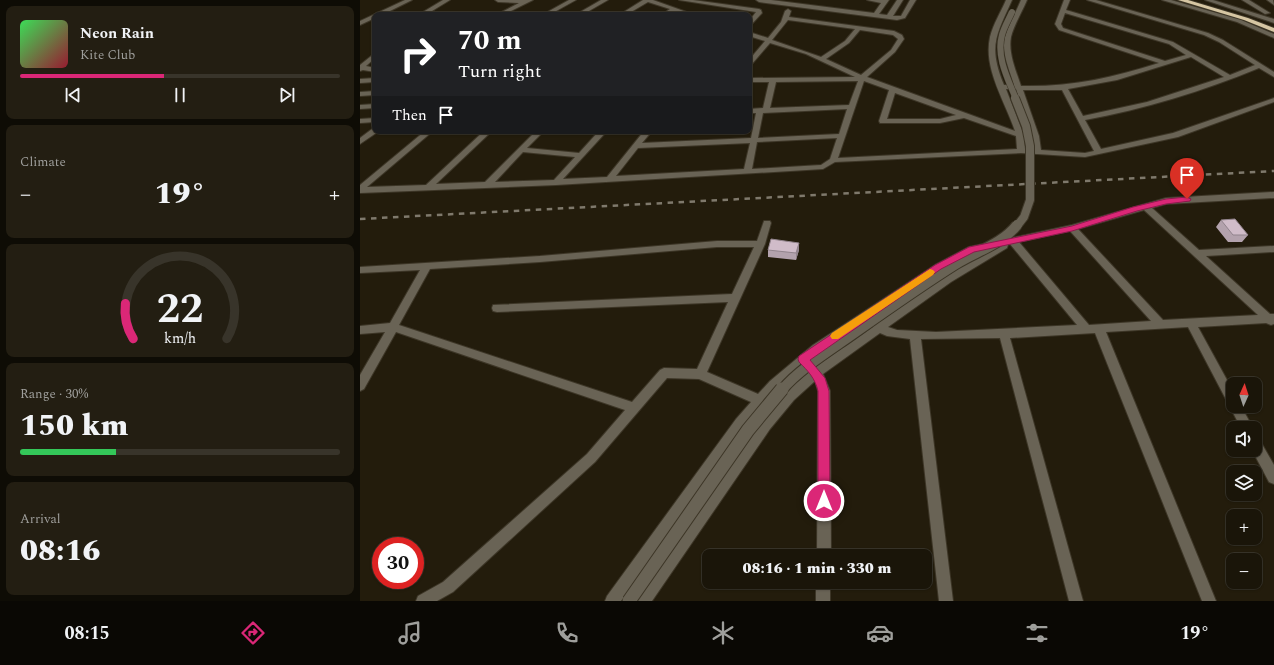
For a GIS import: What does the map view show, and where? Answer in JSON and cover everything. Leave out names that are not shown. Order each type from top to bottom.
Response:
[{"type":"highway","points":[[1181,0],[1246,19],[1274,30]]},
{"type":"highway","points":[[1193,0],[1234,11],[1274,25]]},
{"type":"street","points":[[384,12],[410,0]]},
{"type":"street","points":[[426,12],[447,0]]},
{"type":"street","points":[[498,0],[528,1]]},
{"type":"street","points":[[551,12],[573,0]]},
{"type":"street","points":[[583,12],[605,0]]},
{"type":"street","points":[[627,12],[647,0],[684,12]]},
{"type":"street","points":[[682,0],[759,10],[759,13],[752,21]]},
{"type":"street","points":[[759,0],[794,2],[889,17],[903,17],[913,0]]},
{"type":"street","points":[[870,0],[886,1]]},
{"type":"street","points":[[889,17],[900,0]]},
{"type":"street","points":[[1009,0],[996,29],[992,50],[1020,135],[1021,151]]},
{"type":"street","points":[[1024,0],[1010,32],[1008,45],[1009,58],[1035,136],[1038,153]]},
{"type":"street","points":[[1068,0],[1058,24],[1061,29],[1164,63]]},
{"type":"street","points":[[1090,0],[1206,34],[1221,41],[1274,75]]},
{"type":"street","points":[[1165,0],[1239,22],[1274,36]]},
{"type":"street","points":[[1208,0],[1274,21]]},
{"type":"street","points":[[1245,0],[1266,13],[1274,13]]},
{"type":"street","points":[[1270,0],[1274,3]]},
{"type":"street","points":[[505,12],[528,1]]},
{"type":"street","points":[[876,15],[886,1]]},
{"type":"street","points":[[752,60],[786,18],[794,2]]},
{"type":"street","points":[[670,12],[675,9]]},
{"type":"street","points":[[629,601],[748,430],[785,386],[823,355],[932,280],[1011,233],[1024,217],[1030,200],[1030,146],[1026,126],[1004,70],[1000,50],[1002,35],[1013,9]]},
{"type":"street","points":[[1063,11],[1176,45],[1230,78]]},
{"type":"street","points":[[360,23],[372,18]]},
{"type":"street","points":[[786,18],[894,33],[900,36],[901,39],[893,51],[862,78],[833,160]]},
{"type":"street","points":[[822,59],[847,42],[859,28]]},
{"type":"street","points":[[752,35],[822,59],[862,78],[964,116],[1020,135],[1035,136]]},
{"type":"street","points":[[1003,87],[1064,87],[1088,85],[1126,75],[1192,54]]},
{"type":"street","points":[[361,67],[372,58]]},
{"type":"street","points":[[1082,118],[1107,114],[1171,98],[1230,78],[1259,66]]},
{"type":"street","points":[[361,67],[372,69]]},
{"type":"street","points":[[752,80],[862,78]]},
{"type":"street","points":[[360,81],[372,80]]},
{"type":"street","points":[[748,171],[754,140],[773,80]]},
{"type":"street","points":[[1064,87],[1082,118],[1099,153]]},
{"type":"street","points":[[893,89],[883,121],[940,120],[964,116]]},
{"type":"street","points":[[360,94],[372,93]]},
{"type":"street","points":[[360,189],[427,188],[814,168],[823,167],[833,160],[1021,151],[1069,155],[1099,153],[1182,133],[1274,100]]},
{"type":"street","points":[[360,107],[372,106]]},
{"type":"street","points":[[752,111],[852,107]]},
{"type":"street","points":[[360,121],[372,120]]},
{"type":"street","points":[[360,142],[372,133]]},
{"type":"street","points":[[360,189],[425,134]]},
{"type":"street","points":[[427,188],[485,134]]},
{"type":"street","points":[[487,185],[537,134]]},
{"type":"street","points":[[556,182],[599,134]]},
{"type":"street","points":[[610,178],[645,134]]},
{"type":"street","points":[[360,136],[368,136]]},
{"type":"street","points":[[635,146],[841,136]]},
{"type":"street","points":[[521,150],[580,155]]},
{"type":"street","points":[[612,601],[760,399],[787,372],[866,315],[957,256],[972,249],[1072,228],[1166,201],[1274,195]]},
{"type":"street","points":[[1145,206],[1272,320]]},
{"type":"street","points":[[700,374],[760,244],[767,224]]},
{"type":"street","points":[[1072,228],[1160,324]]},
{"type":"street","points":[[646,600],[778,410],[802,384],[948,279],[986,255],[1013,241]]},
{"type":"street","points":[[1013,241],[1086,329]]},
{"type":"street","points":[[360,270],[540,259],[716,244],[760,244]]},
{"type":"street","points":[[1197,253],[1274,249]]},
{"type":"street","points":[[360,386],[427,266]]},
{"type":"street","points":[[497,308],[735,298]]},
{"type":"street","points":[[866,315],[880,327],[897,334],[915,336],[1004,334],[1190,322],[1272,320]]},
{"type":"street","points":[[1190,322],[1226,389]]},
{"type":"street","points":[[360,330],[393,327],[633,408]]},
{"type":"street","points":[[1099,329],[1209,601]]},
{"type":"street","points":[[1004,334],[1076,601]]},
{"type":"street","points":[[915,336],[946,601]]},
{"type":"street","points":[[803,359],[816,373],[821,381],[824,391],[824,549]]},
{"type":"street","points":[[423,601],[448,587],[591,458],[664,373],[700,374],[760,399],[778,410]]},
{"type":"street","points":[[1262,456],[1274,478]]},
{"type":"street","points":[[823,589],[823,601]]},
{"type":"building","points":[[1235,219],[1248,235],[1233,235],[1221,220]]},
{"type":"building","points":[[771,239],[799,243],[796,253],[768,250]]},
{"type":"railway","points":[[360,219],[1274,171]]},
{"type":"slow traffic","points":[[835,336],[930,272]]},
{"type":"route","points":[[824,501],[824,391],[821,381],[816,373],[803,359],[817,348],[938,267],[972,249],[1072,228],[1166,201],[1187,199]]}]
